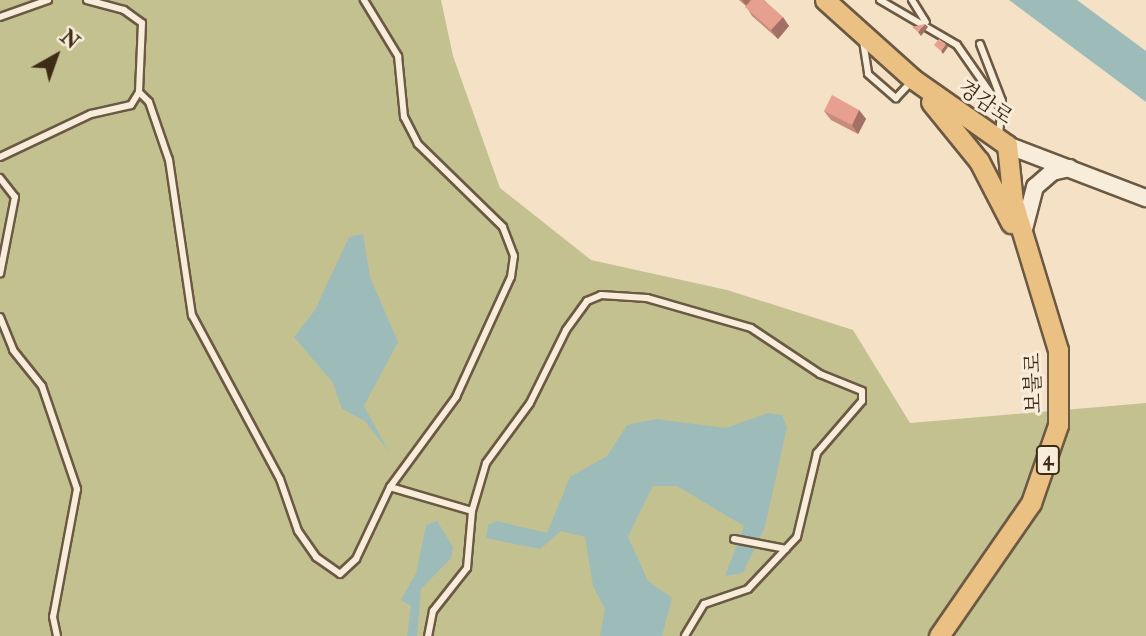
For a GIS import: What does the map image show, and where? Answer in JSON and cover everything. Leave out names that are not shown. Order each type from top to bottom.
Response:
[{"type":"main road","name":"경감로","points":[[825,0],[913,79],[1003,142]]},
{"type":"main road","points":[[913,79],[979,161],[1029,258]]},
{"type":"main road","name":"보불로","points":[[939,636],[1021,520],[1052,449],[1060,362],[1022,236],[1003,142]]},
{"type":"street","name":"경감로","points":[[1003,142],[1146,198]]},
{"type":"street","points":[[1022,236],[1035,187],[1052,172],[1070,168]]},
{"type":"lane","points":[[0,17],[48,0]]},
{"type":"lane","points":[[0,157],[91,114],[131,106],[139,92],[142,23],[124,10],[87,0]]},
{"type":"lane","points":[[139,92],[159,120],[169,160],[192,315],[316,557],[340,574],[356,559],[390,487],[456,397],[511,277],[513,256],[495,218],[418,144],[404,117],[398,56],[364,0]]},
{"type":"lane","points":[[880,0],[897,14],[927,23],[957,45],[1001,108]]},
{"type":"lane","points":[[912,0],[927,23]]},
{"type":"lane","points":[[981,44],[1001,108],[1003,142]]},
{"type":"lane","points":[[0,178],[15,197],[0,274]]},
{"type":"lane","points":[[428,636],[433,611],[467,568],[472,511],[486,463],[530,403],[587,300],[601,295],[647,299],[751,328],[820,374],[862,391],[862,401],[817,453],[804,524],[786,549],[748,589],[704,604],[685,636]]},
{"type":"lane","points":[[0,317],[13,350],[42,386],[78,489],[53,617],[57,636]]},
{"type":"lane","points":[[390,487],[472,511]]},
{"type":"lane","points":[[734,539],[786,549]]},
{"type":"shaded area","points":[[0,0],[441,0],[453,56],[500,188],[591,260],[727,290],[853,330],[910,423],[1146,403],[1146,636],[0,636]]},
{"type":"water","points":[[1009,0],[1077,0],[1146,51],[1146,102]]},
{"type":"water","points":[[363,234],[370,277],[398,342],[364,406],[389,452],[365,421],[342,409],[333,383],[294,337],[315,310],[349,237]]},
{"type":"water","points":[[768,413],[782,415],[787,427],[765,527],[743,573],[725,576],[744,526],[677,486],[653,486],[633,526],[628,537],[648,581],[672,598],[662,636],[600,636],[605,609],[593,586],[585,537],[561,531],[540,549],[486,538],[488,525],[497,521],[547,533],[570,477],[607,456],[627,425],[656,419],[726,428]]},
{"type":"water","points":[[437,521],[453,547],[451,558],[421,589],[417,636],[407,636],[411,606],[401,600],[416,573],[426,525]]},
{"type":"building","points":[[751,0],[764,0],[783,17],[771,30],[745,7]]},
{"type":"building","points":[[925,24],[918,32],[912,27]]},
{"type":"building","points":[[939,39],[946,44],[941,51],[934,45]]},
{"type":"building","points":[[832,95],[859,110],[852,125],[824,111]]}]
